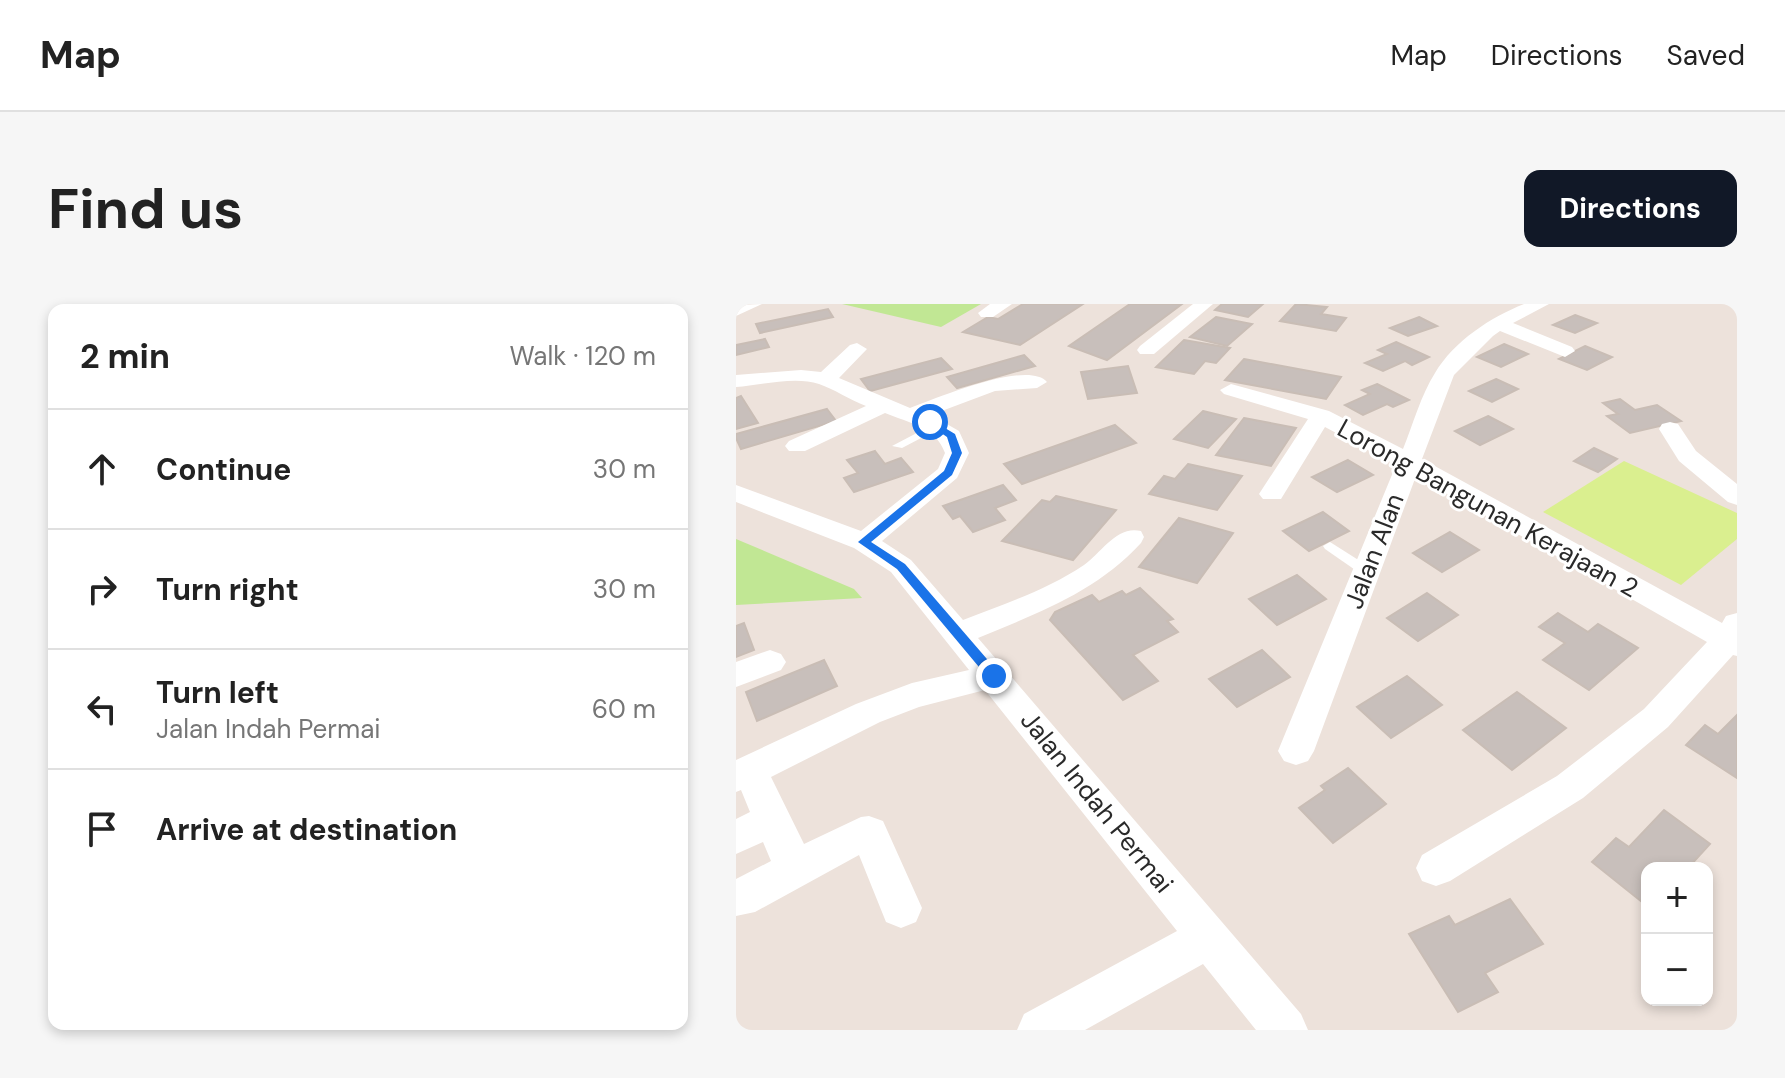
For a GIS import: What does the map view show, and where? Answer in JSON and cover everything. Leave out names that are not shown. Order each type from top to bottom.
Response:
[{"type":"street","points":[[736,311],[753,304]]},
{"type":"street","points":[[1147,350],[1204,304]]},
{"type":"street","name":"Jalan Alan","points":[[1296,751],[1444,374],[1469,345],[1499,324],[1540,304]]},
{"type":"street","points":[[1499,324],[1565,351]]},
{"type":"street","points":[[826,379],[857,349]]},
{"type":"street","points":[[736,381],[801,376],[826,379],[839,388],[914,414],[951,436],[957,453],[948,473],[864,542]]},
{"type":"street","points":[[914,414],[992,385],[1037,382]]},
{"type":"street","name":"Lorong Bangunan Kerajaan 2","points":[[1231,390],[1321,416],[1734,636]]},
{"type":"street","points":[[797,446],[885,405]]},
{"type":"street","points":[[1272,494],[1321,416]]},
{"type":"street","points":[[1670,429],[1687,456],[1737,497]]},
{"type":"street","name":"Jalan Indah Permai","points":[[736,493],[864,542],[901,566],[1285,1030]]},
{"type":"street","points":[[959,634],[1075,585],[1114,559],[1131,537]]},
{"type":"street","points":[[1436,868],[1570,787],[1656,718],[1734,636]]},
{"type":"street","points":[[736,675],[770,662]]},
{"type":"street","points":[[795,869],[772,820],[743,774],[868,713],[912,696],[994,676]]},
{"type":"street","points":[[736,837],[772,820]]},
{"type":"street","points":[[740,898],[861,834],[869,833],[901,908]]},
{"type":"street","points":[[1040,1030],[1209,937]]},
{"type":"lane","points":[[898,446],[938,426]]},
{"type":"lane","points":[[1330,546],[1366,571]]},
{"type":"green space","points":[[842,304],[981,304],[941,327]]},
{"type":"green space","points":[[1624,461],[1737,513],[1737,539],[1681,585],[1543,512]]},
{"type":"green space","points":[[736,539],[854,589],[862,598],[736,605]]},
{"type":"building","points":[[1023,304],[1083,304],[1020,345],[963,332],[988,317],[998,319]]},
{"type":"building","points":[[1130,304],[1182,304],[1107,360],[1069,346]]},
{"type":"building","points":[[1222,304],[1263,304],[1248,317],[1215,310]]},
{"type":"building","points":[[1296,304],[1327,307],[1321,314],[1346,318],[1336,331],[1280,321]]},
{"type":"building","points":[[828,309],[833,317],[760,333],[756,324]]},
{"type":"building","points":[[1575,315],[1597,323],[1575,333],[1553,325]]},
{"type":"building","points":[[1216,317],[1252,324],[1227,346],[1190,337]]},
{"type":"building","points":[[1419,317],[1437,326],[1408,336],[1390,328]]},
{"type":"building","points":[[765,339],[769,347],[736,355],[736,345]]},
{"type":"building","points":[[1184,340],[1230,348],[1216,363],[1205,361],[1194,374],[1156,367]]},
{"type":"building","points":[[1396,342],[1429,357],[1412,365],[1405,361],[1383,371],[1365,363],[1387,354],[1378,350]]},
{"type":"building","points":[[1504,344],[1528,354],[1501,367],[1477,357]]},
{"type":"building","points":[[1585,346],[1612,357],[1587,370],[1559,359]]},
{"type":"building","points":[[1024,355],[1035,366],[957,388],[947,377]]},
{"type":"building","points":[[941,358],[952,369],[870,391],[861,379]]},
{"type":"building","points":[[1244,359],[1341,377],[1326,399],[1225,380]]},
{"type":"building","points":[[1128,366],[1137,393],[1088,399],[1081,372]]},
{"type":"building","points":[[1496,379],[1518,389],[1492,402],[1469,391]]},
{"type":"building","points":[[1377,384],[1409,400],[1393,407],[1387,404],[1363,415],[1345,405],[1370,394],[1362,390]]},
{"type":"building","points":[[741,396],[758,423],[736,429],[736,398]]},
{"type":"building","points":[[1620,399],[1635,410],[1657,405],[1681,421],[1630,433],[1607,416],[1618,414],[1603,403]]},
{"type":"building","points":[[827,409],[836,421],[741,449],[736,438],[736,434]]},
{"type":"building","points":[[1203,411],[1236,419],[1208,448],[1174,439]]},
{"type":"building","points":[[1488,416],[1513,429],[1480,445],[1455,431]]},
{"type":"building","points":[[1244,418],[1296,428],[1271,466],[1216,455]]},
{"type":"building","points":[[1115,425],[1136,443],[1022,484],[1004,464]]},
{"type":"building","points":[[1594,448],[1617,459],[1598,472],[1574,461]]},
{"type":"building","points":[[875,451],[885,464],[901,458],[913,472],[854,492],[844,478],[858,473],[847,460]]},
{"type":"building","points":[[1348,460],[1373,475],[1337,492],[1312,477]]},
{"type":"building","points":[[1188,464],[1242,476],[1217,510],[1149,494],[1164,476],[1175,479]]},
{"type":"building","points":[[1003,485],[1016,500],[995,508],[1005,520],[973,532],[960,516],[953,519],[943,506]]},
{"type":"building","points":[[1056,496],[1116,510],[1073,560],[1002,541],[1042,500],[1050,502]]},
{"type":"building","points":[[1323,512],[1349,531],[1309,551],[1283,531]]},
{"type":"building","points":[[1179,518],[1233,533],[1197,583],[1139,567]]},
{"type":"building","points":[[1450,532],[1479,550],[1442,572],[1413,553]]},
{"type":"building","points":[[1297,575],[1326,599],[1277,625],[1249,599]]},
{"type":"building","points":[[1140,588],[1173,619],[1167,621],[1178,632],[1133,655],[1158,681],[1123,700],[1050,620],[1055,612],[1092,595],[1099,602],[1122,591],[1126,595]]},
{"type":"building","points":[[1427,593],[1458,615],[1418,641],[1387,618]]},
{"type":"building","points":[[1558,613],[1588,632],[1598,624],[1638,648],[1589,690],[1543,660],[1565,643],[1539,627]]},
{"type":"building","points":[[744,623],[754,650],[736,657],[736,626]]},
{"type":"building","points":[[1262,650],[1290,677],[1237,707],[1209,679]]},
{"type":"building","points":[[824,660],[837,686],[757,721],[746,692]]},
{"type":"building","points":[[1407,676],[1442,705],[1391,738],[1357,707]]},
{"type":"building","points":[[1517,692],[1566,728],[1512,770],[1463,730]]},
{"type":"building","points":[[1737,715],[1737,778],[1686,745],[1705,725],[1718,734]]},
{"type":"building","points":[[1348,768],[1386,804],[1333,843],[1299,808],[1325,790],[1321,786]]},
{"type":"building","points":[[1664,810],[1710,844],[1694,862],[1641,862],[1641,901],[1592,862],[1616,838],[1629,847]]},
{"type":"building","points":[[1510,899],[1543,944],[1485,973],[1498,992],[1458,1012],[1409,934],[1449,916],[1455,925]]},
{"type":"route","points":[[930,422],[951,436],[957,453],[948,473],[864,542],[901,566],[994,676]]}]
